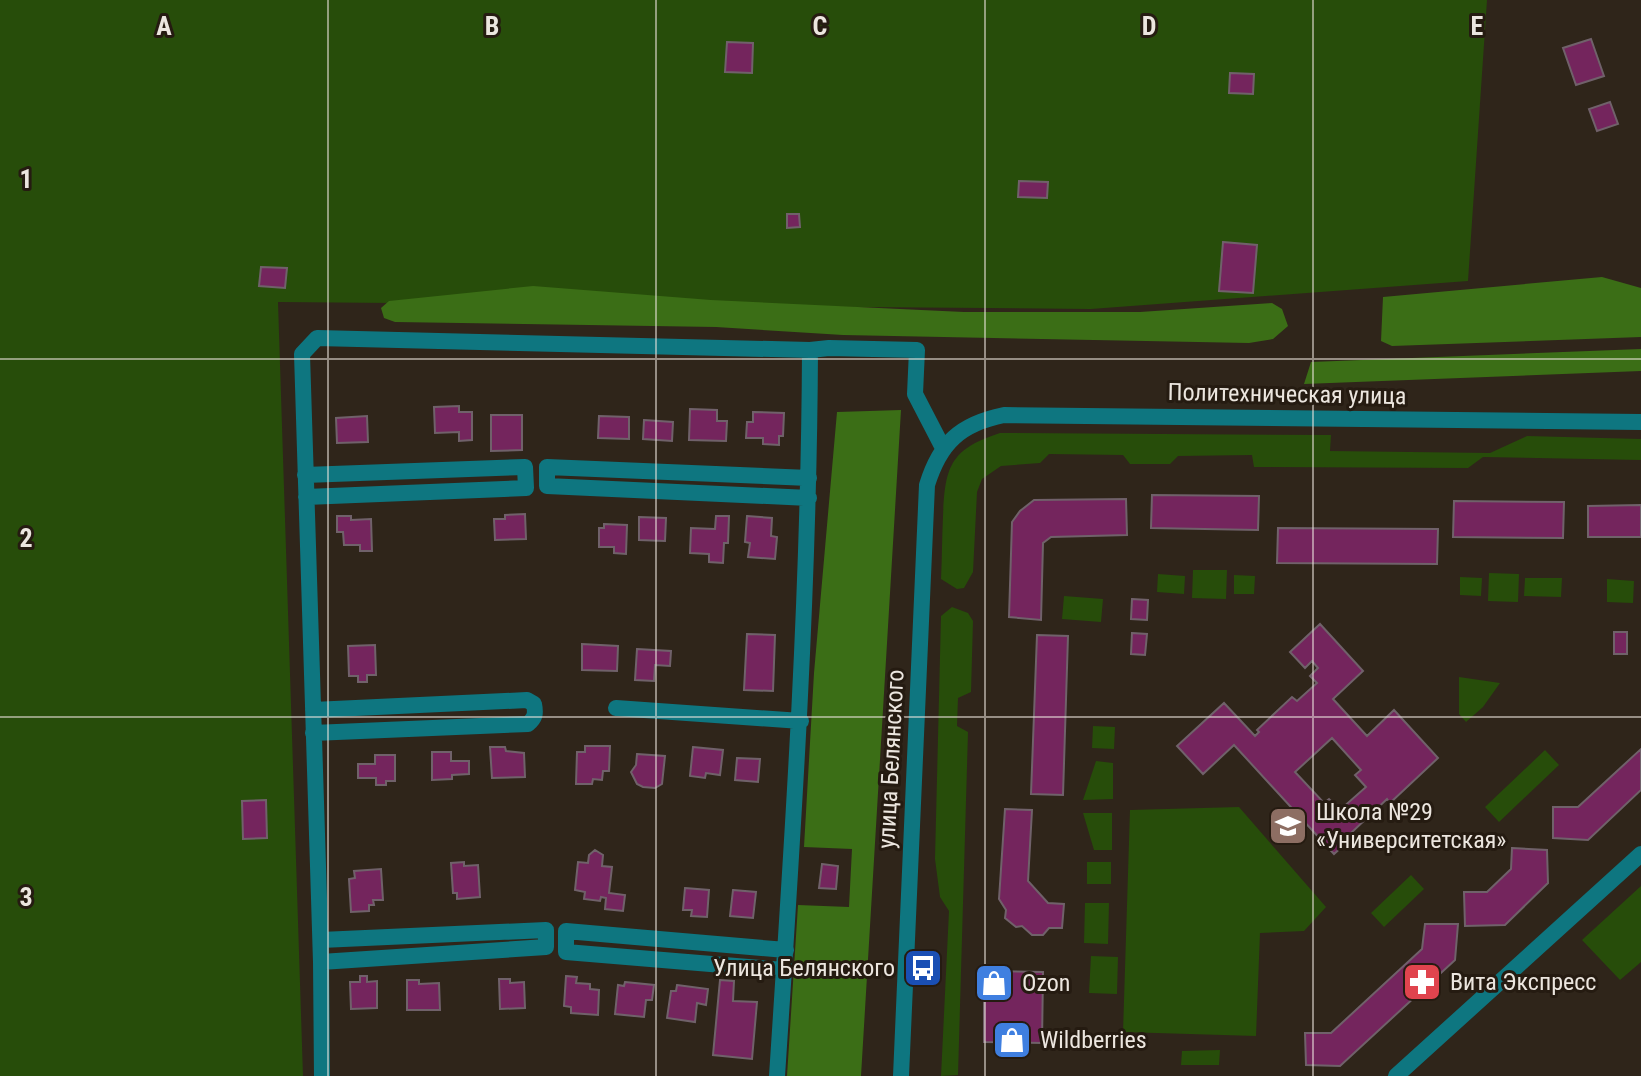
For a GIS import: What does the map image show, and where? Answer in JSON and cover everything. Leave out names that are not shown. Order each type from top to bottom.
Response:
[{"type":"street","points":[[322,1076],[321,940],[302,354],[317,338],[917,350],[915,394],[943,448]]},
{"type":"street","points":[[777,1076],[801,721],[809,498],[810,350]]},
{"type":"street","name":"Политехническая улица","points":[[943,448],[965,428],[1004,415],[1641,422]]},
{"type":"street","name":"улица Белянского","points":[[901,1076],[927,485],[933,465],[943,448]]},
{"type":"street","points":[[305,475],[525,467],[526,488],[306,497]]},
{"type":"street","points":[[809,478],[547,467],[547,486],[809,498]]},
{"type":"street","points":[[313,710],[527,700],[534,704],[536,711],[534,719],[528,724],[313,733]]},
{"type":"street","points":[[616,708],[801,721]]},
{"type":"street","points":[[1396,1076],[1641,854]]},
{"type":"street","points":[[321,940],[546,930],[546,947],[321,962]]},
{"type":"street","points":[[784,970],[566,952],[566,931],[786,950]]},
{"type":"green space","points":[[0,0],[1487,0],[1468,281],[1091,309],[278,302],[303,1076],[0,1076]]},
{"type":"green space","points":[[1602,277],[1641,288],[1641,337],[1392,346],[1381,341],[1383,297]]},
{"type":"green space","points":[[533,286],[711,300],[964,312],[1140,312],[1272,303],[1282,309],[1288,326],[1273,339],[1249,343],[843,335],[716,327],[395,322],[384,318],[381,308],[389,301]]},
{"type":"green space","points":[[1641,349],[1641,371],[1304,384],[1311,362]]},
{"type":"green space","points":[[901,410],[861,1076],[787,1076],[798,905],[849,907],[852,849],[804,847],[814,673],[837,412]]},
{"type":"green space","points":[[1000,433],[1331,435],[1330,451],[1490,453],[1527,436],[1641,439],[1641,460],[1483,457],[1468,468],[1254,467],[1252,455],[1178,456],[1170,464],[1130,464],[1123,455],[1049,454],[1040,463],[1001,466],[982,479],[977,492],[973,572],[964,588],[957,589],[941,579],[944,499],[949,472],[961,453],[970,446]]},
{"type":"green space","points":[[1193,570],[1227,570],[1226,599],[1192,598]]},
{"type":"green space","points":[[1489,573],[1519,574],[1518,602],[1488,601]]},
{"type":"green space","points":[[1158,574],[1185,576],[1184,594],[1157,592]]},
{"type":"green space","points":[[1234,575],[1255,576],[1254,594],[1234,594]]},
{"type":"green space","points":[[1460,577],[1482,578],[1481,596],[1460,595]]},
{"type":"green space","points":[[1525,578],[1562,578],[1561,597],[1524,596]]},
{"type":"green space","points":[[1607,579],[1634,581],[1633,603],[1607,602]]},
{"type":"green space","points":[[1064,596],[1103,599],[1101,622],[1062,619]]},
{"type":"green space","points":[[952,607],[968,613],[973,621],[971,692],[958,698],[957,726],[968,732],[958,1075],[941,1076],[949,911],[940,897],[935,859],[941,616]]},
{"type":"green space","points":[[1459,677],[1500,683],[1483,707],[1466,722],[1459,714]]},
{"type":"green space","points":[[1093,726],[1115,727],[1114,749],[1092,748]]},
{"type":"green space","points":[[1545,750],[1559,765],[1499,822],[1485,807]]},
{"type":"green space","points":[[1096,761],[1113,763],[1113,799],[1083,800]]},
{"type":"green space","points":[[1239,807],[1326,907],[1304,931],[1260,933],[1256,1036],[1123,1032],[1130,810]]},
{"type":"green space","points":[[1083,813],[1112,813],[1112,850],[1094,850]]},
{"type":"green space","points":[[1087,862],[1111,862],[1111,884],[1087,884]]},
{"type":"green space","points":[[1411,875],[1424,889],[1384,927],[1371,913]]},
{"type":"green space","points":[[1641,886],[1641,962],[1620,980],[1582,940]]},
{"type":"green space","points":[[1085,903],[1109,903],[1108,944],[1084,943]]},
{"type":"green space","points":[[1091,956],[1118,957],[1117,994],[1089,993]]},
{"type":"green space","points":[[1220,1050],[1219,1065],[1181,1065],[1182,1051]]},
{"type":"building","points":[[1591,39],[1604,76],[1576,85],[1563,48]]},
{"type":"building","points":[[727,42],[753,43],[752,73],[725,72]]},
{"type":"building","points":[[1230,73],[1254,74],[1253,94],[1229,93]]},
{"type":"building","points":[[1610,102],[1618,124],[1597,131],[1589,109]]},
{"type":"building","points":[[1019,181],[1048,182],[1047,198],[1018,197]]},
{"type":"building","points":[[787,214],[799,214],[800,227],[787,228]]},
{"type":"building","points":[[1223,242],[1257,245],[1253,293],[1219,291]]},
{"type":"building","points":[[261,267],[287,268],[285,288],[259,286]]},
{"type":"building","points":[[459,406],[459,412],[472,412],[472,440],[459,441],[459,432],[435,433],[434,407]]},
{"type":"building","points":[[690,409],[717,410],[717,421],[727,421],[726,441],[689,440]]},
{"type":"building","points":[[753,412],[784,413],[783,436],[779,436],[779,445],[763,444],[763,438],[746,438],[747,422],[753,422]]},
{"type":"building","points":[[491,415],[522,415],[522,450],[491,451]]},
{"type":"building","points":[[367,416],[368,442],[337,443],[336,418]]},
{"type":"building","points":[[599,416],[629,417],[629,439],[598,438]]},
{"type":"building","points":[[644,420],[673,422],[672,441],[643,439]]},
{"type":"building","points":[[1152,495],[1259,496],[1258,530],[1151,528]]},
{"type":"building","points":[[1126,499],[1127,535],[1051,537],[1043,543],[1041,620],[1009,617],[1012,522],[1020,511],[1034,500]]},
{"type":"building","points":[[1454,501],[1564,502],[1563,538],[1453,537]]},
{"type":"building","points":[[1641,505],[1641,537],[1588,537],[1588,506]]},
{"type":"building","points":[[525,514],[526,539],[495,540],[494,519]]},
{"type":"building","points":[[337,516],[351,516],[351,520],[371,519],[372,551],[360,551],[360,545],[344,545],[343,532],[337,532]]},
{"type":"building","points":[[716,516],[729,516],[728,543],[724,543],[723,563],[709,562],[709,554],[690,553],[691,528],[715,529]]},
{"type":"building","points":[[747,516],[772,518],[771,536],[777,537],[775,559],[748,557],[750,543],[745,542]]},
{"type":"building","points":[[639,517],[666,518],[665,541],[639,540]]},
{"type":"building","points":[[604,524],[627,525],[626,554],[614,553],[614,547],[599,547],[599,528],[604,528]]},
{"type":"building","points":[[1278,528],[1438,529],[1437,564],[1277,563]]},
{"type":"building","points":[[1132,599],[1148,600],[1147,620],[1131,619]]},
{"type":"building","points":[[1320,624],[1363,671],[1333,699],[1367,736],[1394,710],[1438,758],[1390,803],[1387,799],[1334,854],[1234,745],[1203,774],[1177,746],[1224,703],[1255,736],[1259,732],[1257,730],[1292,697],[1297,701],[1317,683],[1310,676],[1318,668],[1312,661],[1305,668],[1290,652]],"holes":[[[1332,738],[1361,770],[1355,775],[1366,787],[1340,810],[1329,799],[1324,803],[1295,772]]]},
{"type":"building","points":[[1614,632],[1627,632],[1627,654],[1614,654]]},
{"type":"building","points":[[1132,633],[1147,634],[1145,655],[1131,654]]},
{"type":"building","points":[[747,634],[775,635],[773,691],[744,690]]},
{"type":"building","points":[[1037,635],[1068,636],[1063,795],[1031,794]]},
{"type":"building","points":[[582,644],[618,646],[617,671],[582,670]]},
{"type":"building","points":[[375,645],[376,675],[367,675],[367,682],[358,682],[358,676],[349,676],[348,646]]},
{"type":"building","points":[[637,649],[671,651],[670,666],[655,665],[654,681],[635,680]]},
{"type":"building","points":[[585,746],[610,746],[609,771],[603,771],[602,780],[593,779],[592,784],[576,784],[577,752],[585,752]]},
{"type":"building","points":[[490,747],[505,747],[506,751],[524,753],[525,777],[492,778]]},
{"type":"building","points":[[693,747],[723,750],[720,775],[706,773],[705,778],[690,776]]},
{"type":"building","points":[[1641,749],[1641,790],[1588,840],[1553,838],[1553,807],[1578,807]]},
{"type":"building","points":[[432,752],[451,752],[451,761],[469,761],[469,774],[432,780]]},
{"type":"building","points":[[637,754],[665,756],[662,784],[655,788],[637,784],[631,772],[636,765]]},
{"type":"building","points":[[375,755],[395,755],[395,781],[376,785],[376,778],[358,778],[358,764],[375,764]]},
{"type":"building","points":[[737,758],[760,759],[758,782],[735,780]]},
{"type":"building","points":[[266,800],[267,838],[243,839],[242,801]]},
{"type":"building","points":[[1005,809],[1032,810],[1028,881],[1048,903],[1064,904],[1062,928],[1049,928],[1043,935],[1032,935],[1005,918],[1006,910],[999,899]]},
{"type":"building","points":[[1512,848],[1547,850],[1548,883],[1505,925],[1465,926],[1464,892],[1487,892],[1511,869]]},
{"type":"building","points":[[595,850],[603,855],[602,866],[612,867],[609,893],[625,895],[623,911],[605,909],[606,898],[601,897],[600,901],[584,899],[585,892],[575,890],[578,862],[588,863],[589,855]]},
{"type":"building","points":[[464,862],[464,866],[478,865],[480,897],[457,899],[457,893],[453,893],[451,863]]},
{"type":"building","points":[[822,864],[838,866],[836,889],[819,888]]},
{"type":"building","points":[[381,869],[383,900],[373,900],[374,905],[369,905],[369,911],[351,912],[349,879],[355,878],[354,871]]},
{"type":"building","points":[[685,888],[709,890],[707,917],[691,916],[692,910],[683,910]]},
{"type":"building","points":[[733,890],[756,892],[753,918],[730,916]]},
{"type":"building","points":[[1425,924],[1458,924],[1455,960],[1340,1066],[1306,1065],[1305,1033],[1331,1033],[1422,949]]},
{"type":"building","points":[[984,971],[1043,972],[1042,1043],[984,1042]]},
{"type":"building","points":[[360,976],[367,976],[367,982],[377,981],[377,1008],[351,1009],[350,982],[360,982]]},
{"type":"building","points":[[566,976],[577,977],[576,983],[590,984],[590,989],[599,990],[598,1015],[571,1013],[571,1007],[564,1006]]},
{"type":"building","points":[[499,979],[510,979],[510,983],[524,982],[525,1008],[500,1009]]},
{"type":"building","points":[[407,980],[419,980],[419,984],[439,983],[440,1010],[407,1010]]},
{"type":"building","points":[[720,980],[734,981],[733,1001],[757,1002],[752,1059],[713,1055]]},
{"type":"building","points":[[625,982],[654,985],[652,1000],[646,1000],[644,1017],[615,1014],[618,985],[624,986]]},
{"type":"building","points":[[677,985],[708,989],[706,1005],[697,1003],[695,1022],[667,1018],[671,991],[676,991]]},
{"type":"place","name":"Школа №29 «Университетская»","points":[[1288,826]]},
{"type":"place","name":"Улица Белянского","points":[[923,968]]},
{"type":"place","name":"Вита Экспресс","points":[[1422,982]]},
{"type":"place","name":"Ozon","points":[[994,983]]},
{"type":"place","name":"Wildberries","points":[[1012,1040]]}]
